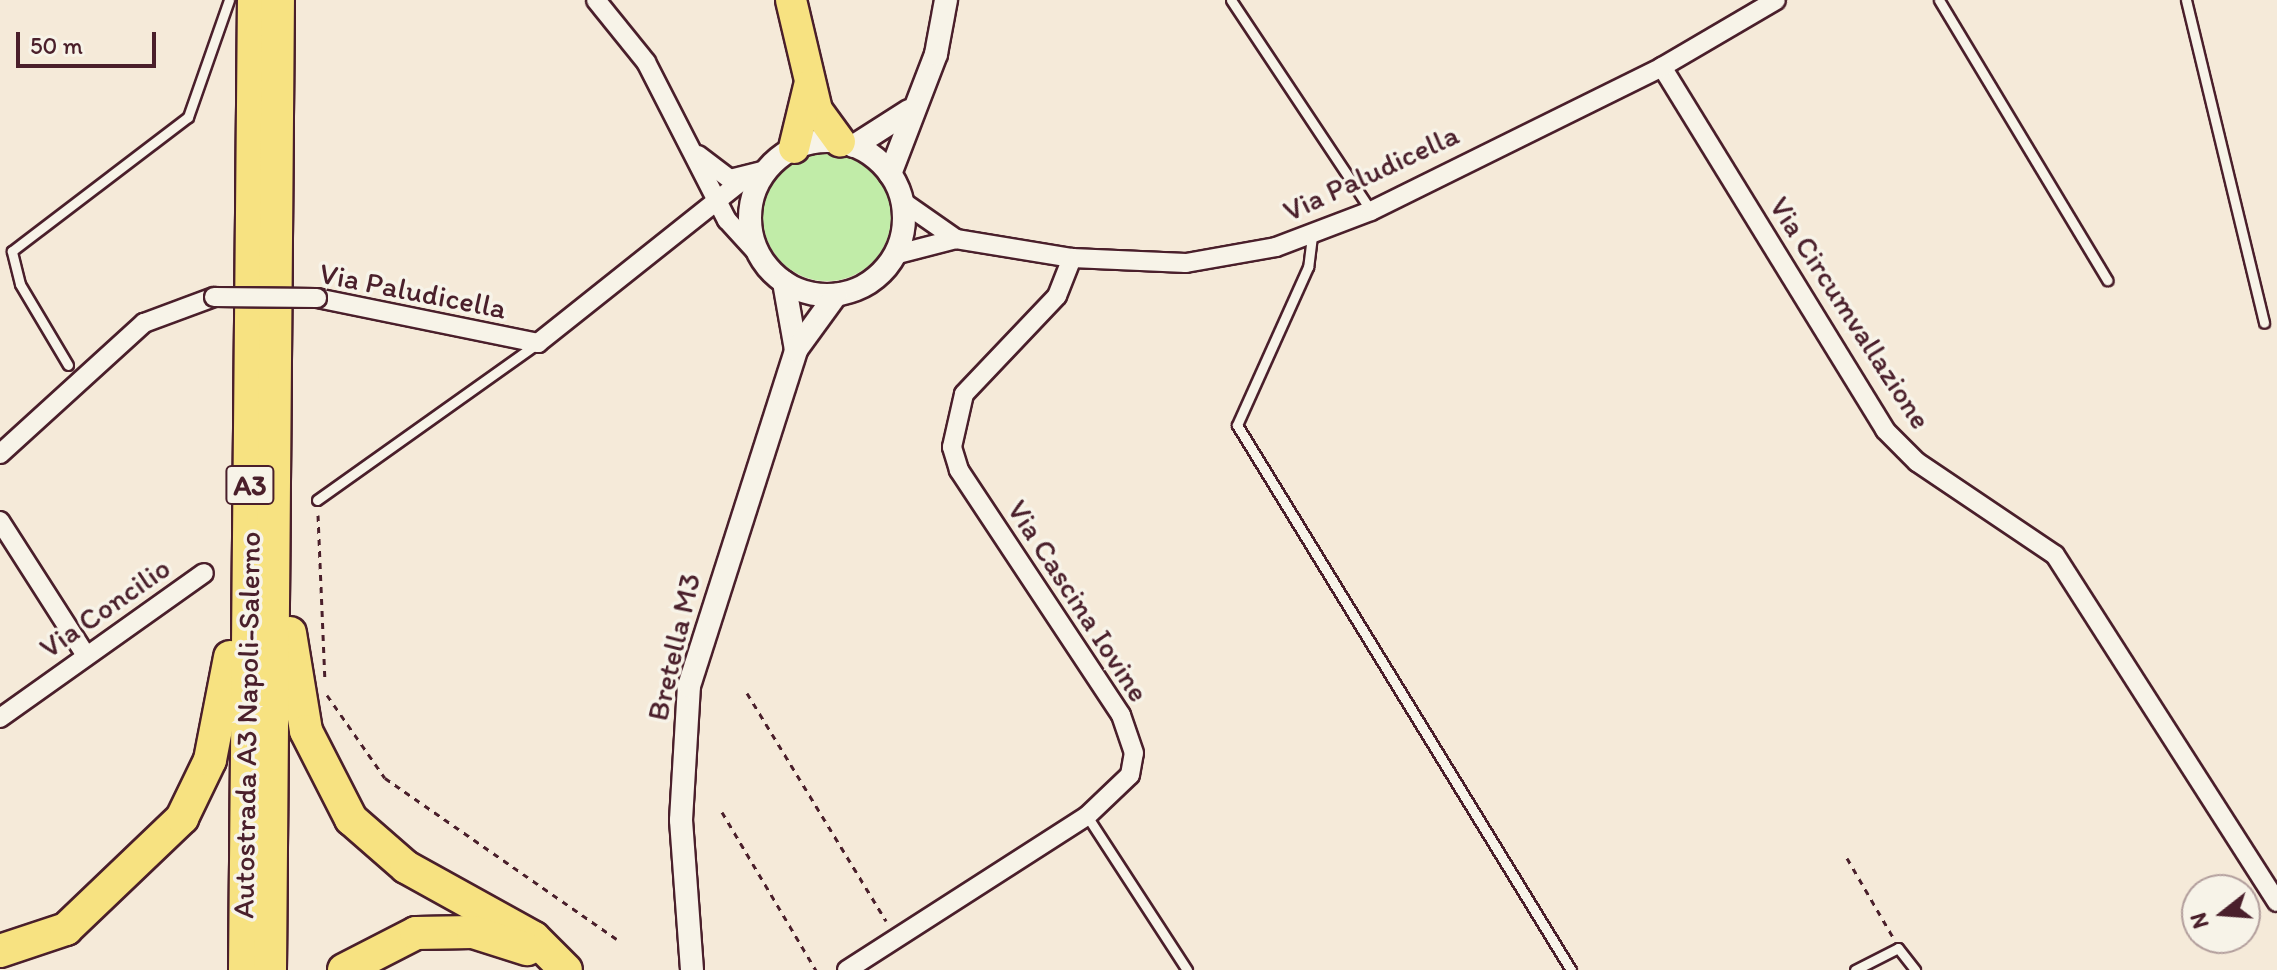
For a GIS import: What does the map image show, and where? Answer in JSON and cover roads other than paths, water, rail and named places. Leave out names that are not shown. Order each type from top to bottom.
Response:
[{"type":"highway","name":"Autostrada A3 Napoli-Salerno","points":[[254,0],[263,346],[270,970]]},
{"type":"highway","name":"Autostrada A3 Napoli-Salerno","points":[[245,970],[263,346],[278,0]]},
{"type":"highway","points":[[791,0],[817,110],[847,144]]},
{"type":"highway","points":[[794,148],[811,80]]},
{"type":"highway","name":"A3","points":[[0,951],[66,929],[160,843],[197,793],[222,721],[263,346]]},
{"type":"highway","name":"A3","points":[[263,346],[290,521],[293,667],[319,764],[351,819],[376,843],[534,938],[562,967]]},
{"type":"highway","name":"A3","points":[[344,970],[388,943],[444,930],[498,937],[562,967]]},
{"type":"street","points":[[596,0],[646,62],[716,199],[740,237],[784,282],[836,295],[869,283],[894,255],[903,202],[890,174],[847,144]]},
{"type":"street","points":[[890,174],[909,111],[936,54],[946,0]]},
{"type":"street","name":"Via Paludicella","points":[[894,255],[956,239],[1072,258],[1186,263],[1312,236],[1371,211],[1662,67],[1776,0]]},
{"type":"street","name":"Via Circumvallazione","points":[[1662,67],[1885,430],[1917,462],[2055,555],[2277,902]]},
{"type":"street","points":[[760,256],[751,203],[766,170],[794,148],[847,144],[909,111]]},
{"type":"street","points":[[689,144],[718,173],[743,180]]},
{"type":"street","name":"Via Paludicella","points":[[0,454],[144,323],[214,297],[317,298],[538,343],[688,227],[716,199],[743,180],[766,170]]},
{"type":"street","name":"Via Paludicella","points":[[903,202],[956,239]]},
{"type":"street","points":[[688,227],[710,222],[740,237]]},
{"type":"street","name":"Via Cascina Iovine","points":[[847,970],[1087,816],[1130,775],[1129,734],[959,470],[952,447],[964,394],[1057,296],[1072,258]]},
{"type":"street","name":"Bretella M3","points":[[784,282],[796,350]]},
{"type":"street","name":"Bretella M3","points":[[692,970],[681,820],[689,686],[796,350],[836,295]]},
{"type":"street","points":[[0,521],[85,654]]},
{"type":"street","name":"Via Concilio","points":[[0,718],[85,654],[204,573]]},
{"type":"lane","points":[[68,365],[20,284],[12,251],[188,117],[229,0]]},
{"type":"lane","points":[[1231,0],[1371,211]]},
{"type":"lane","points":[[1939,0],[2107,280]]},
{"type":"lane","points":[[2186,0],[2264,323]]},
{"type":"lane","points":[[1312,236],[1308,267],[1237,425],[1571,970]]},
{"type":"lane","points":[[317,500],[538,343]]},
{"type":"lane","points":[[1087,816],[1187,970]]},
{"type":"lane","points":[[1855,970],[1898,948],[1915,970]]}]
